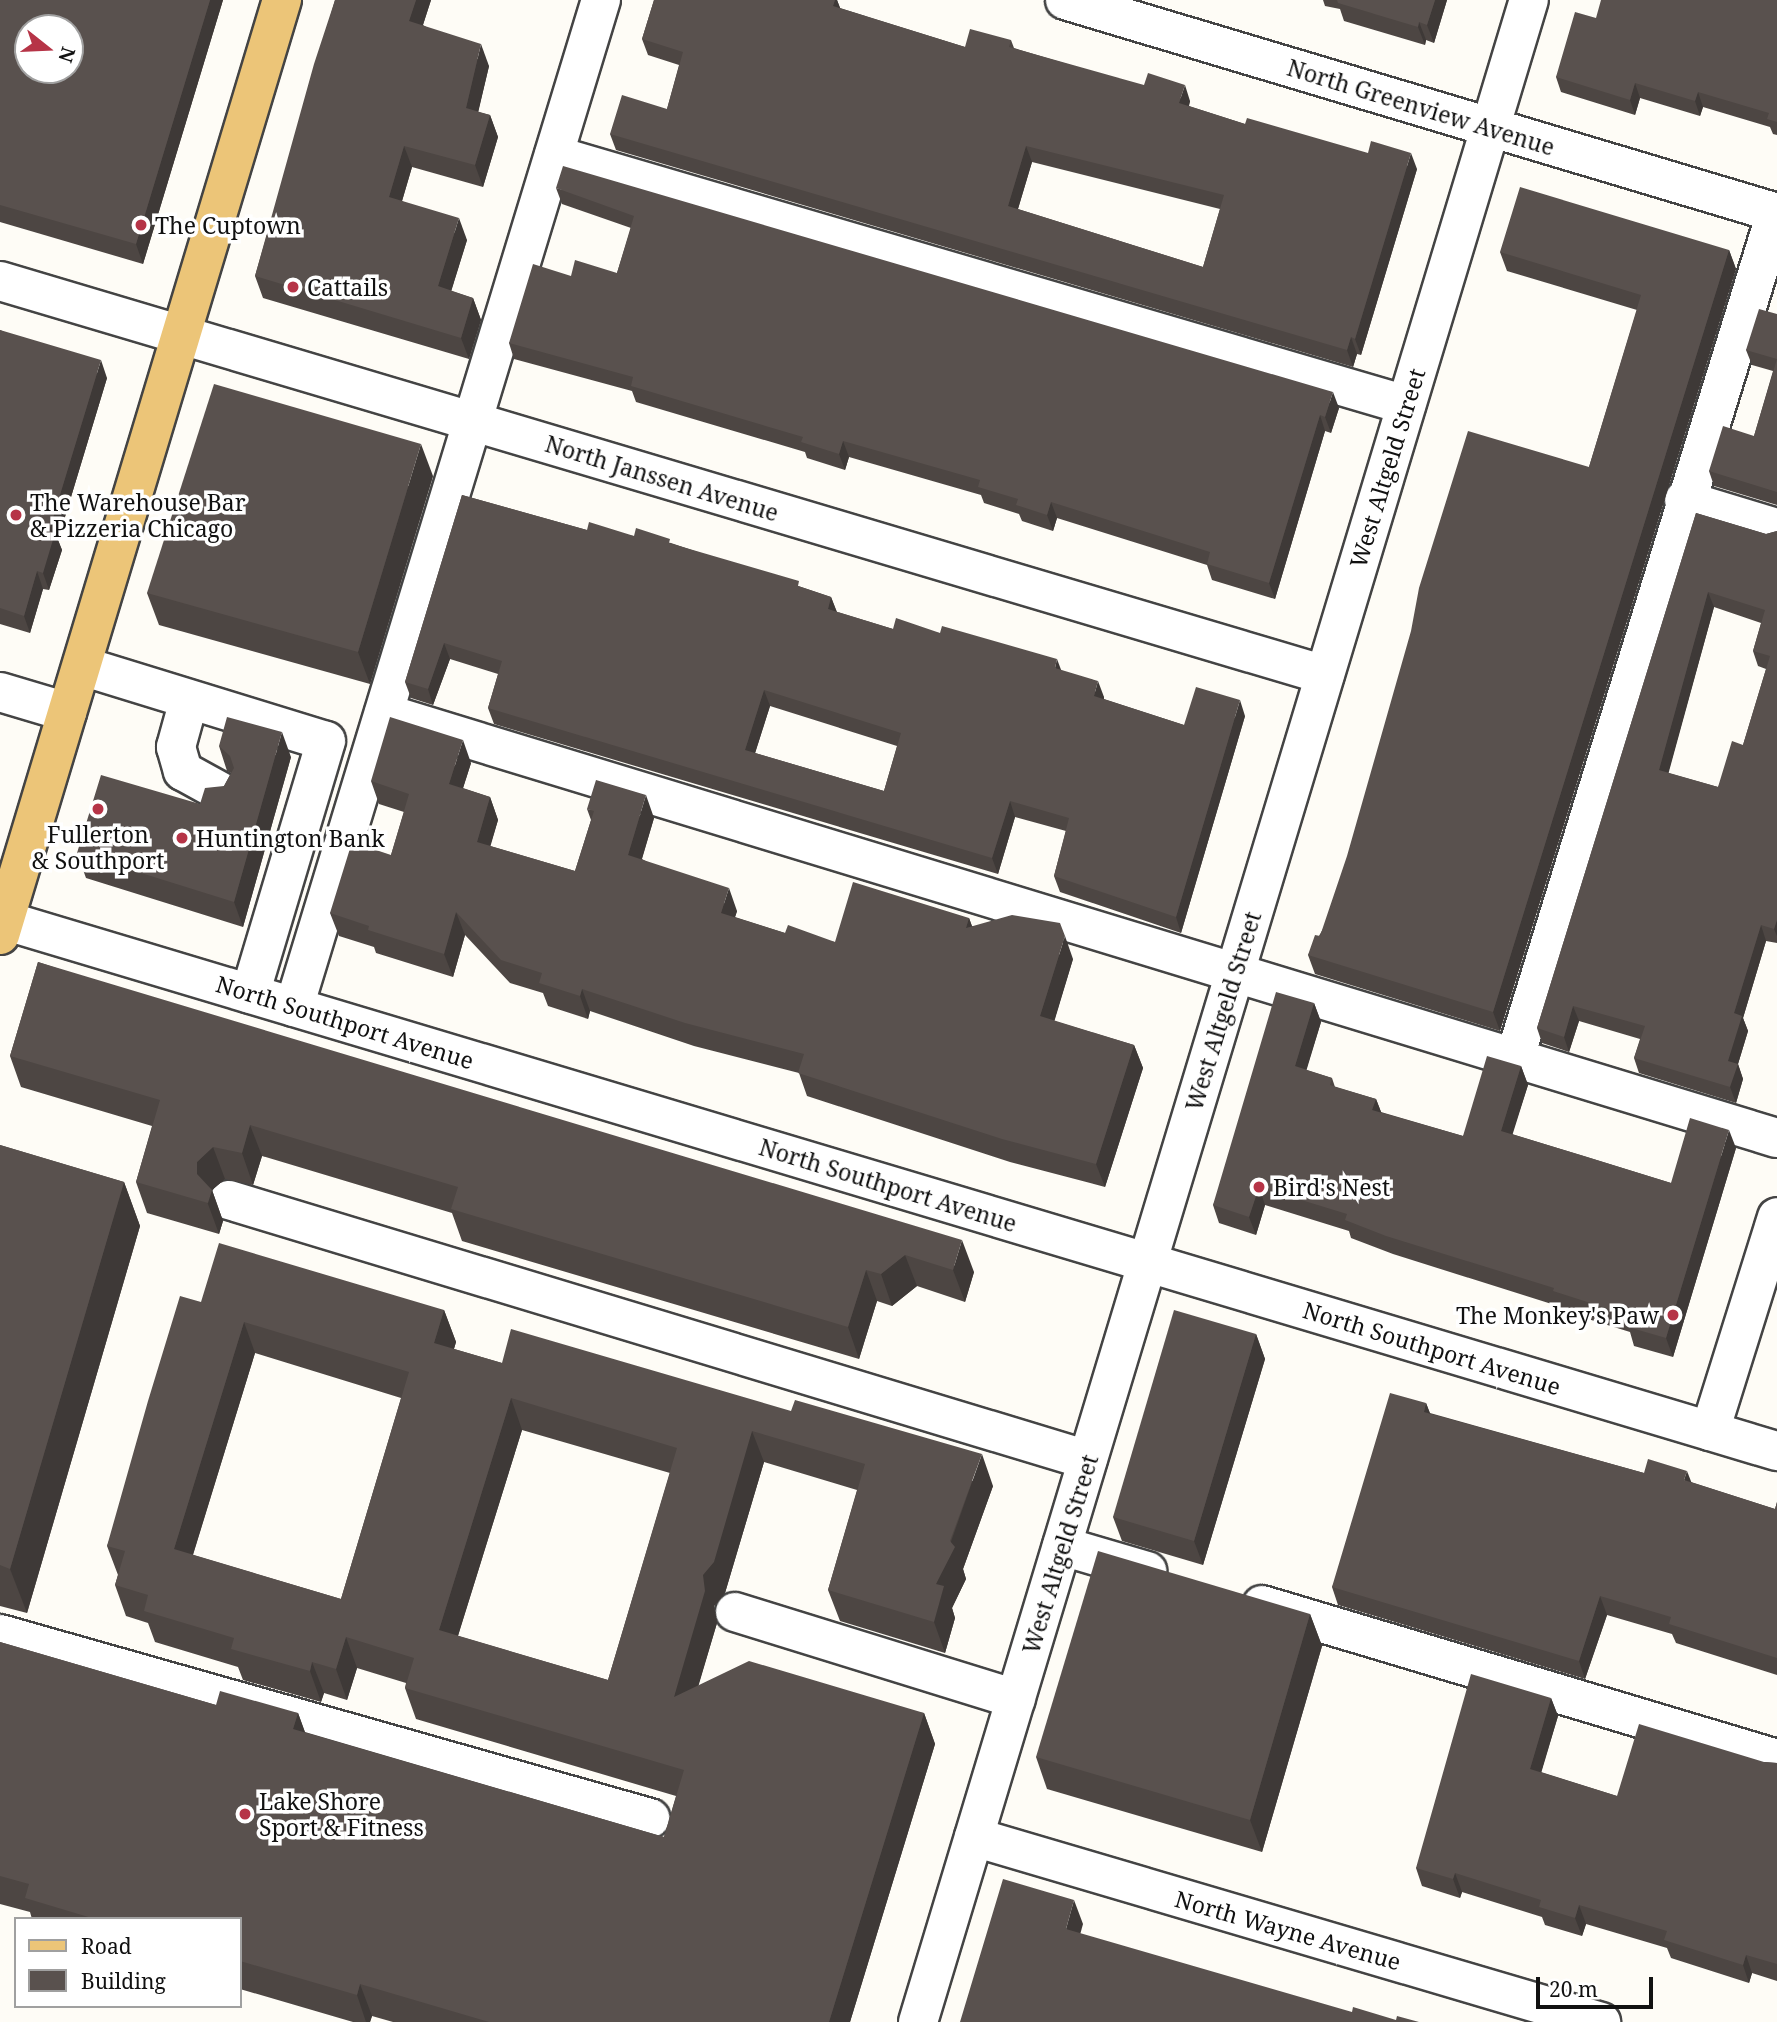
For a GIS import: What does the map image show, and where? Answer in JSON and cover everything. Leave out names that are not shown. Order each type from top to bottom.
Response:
[{"type":"main road","points":[[1,925],[82,666],[282,0]]},
{"type":"street","points":[[294,1007],[601,0]]},
{"type":"street","name":"North Greenview Avenue","points":[[1065,0],[1776,213]]},
{"type":"street","name":"West Altgeld Street","points":[[918,2022],[1529,0]]},
{"type":"street","points":[[554,155],[1406,405]]},
{"type":"street","points":[[1515,1058],[1684,500],[1776,213]]},
{"type":"street","name":"North Janssen Avenue","points":[[0,281],[1325,675]]},
{"type":"street","points":[[1684,500],[1777,528]]},
{"type":"street","points":[[82,666],[326,741],[289,813],[250,994]]},
{"type":"street","points":[[6,697],[67,712]]},
{"type":"street","points":[[189,700],[176,747],[183,771],[221,792]]},
{"type":"street","points":[[384,713],[1777,1138]]},
{"type":"street","name":"North Southport Avenue","points":[[1,925],[294,1007],[1777,1451]]},
{"type":"street","points":[[229,1200],[1088,1460]]},
{"type":"street","points":[[1710,1431],[1777,1217]]},
{"type":"street","points":[[1062,1546],[1176,1580]]},
{"type":"street","points":[[1228,1595],[1777,1759]]},
{"type":"street","points":[[734,1612],[1016,1699]]},
{"type":"street","points":[[0,1634],[650,1818]]},
{"type":"street","name":"North Wayne Avenue","points":[[974,1837],[1601,2022]]},
{"type":"building","points":[[0,0],[210,0],[136,244],[0,205]]},
{"type":"building","points":[[335,0],[416,0],[409,21],[481,44],[466,108],[490,115],[475,165],[404,146],[389,197],[459,218],[438,286],[473,298],[461,338],[255,276],[314,64]]},
{"type":"building","points":[[654,0],[835,0],[833,6],[965,47],[970,29],[1011,40],[1009,47],[1144,85],[1148,73],[1185,85],[1179,103],[1245,124],[1247,118],[1368,153],[1371,141],[1411,153],[1355,339],[1351,337],[1347,350],[610,134],[622,95],[667,109],[683,52],[642,39]],"holes":[[[1026,146],[1224,195],[1203,267],[1008,206]]]},
{"type":"building","points":[[1337,0],[1435,0],[1427,25],[1419,22],[1418,27],[1338,3]]},
{"type":"building","points":[[1601,0],[1777,0],[1777,122],[1767,119],[1769,113],[1698,92],[1695,101],[1635,83],[1630,100],[1556,77],[1575,12],[1596,18]]},
{"type":"building","points":[[563,166],[1333,392],[1325,417],[1320,415],[1269,583],[1207,564],[1210,552],[1051,502],[1047,515],[1016,505],[1018,499],[978,487],[980,480],[843,441],[839,454],[801,442],[803,437],[631,386],[633,377],[509,343],[533,264],[571,276],[575,260],[617,273],[634,216],[556,188]]},
{"type":"building","points":[[1520,187],[1729,250],[1493,1012],[1308,955],[1315,935],[1320,936],[1347,856],[1411,631],[1419,588],[1468,431],[1589,467],[1641,295],[1500,252]]},
{"type":"building","points":[[1759,309],[1777,314],[1777,359],[1746,350]]},
{"type":"building","points":[[0,330],[101,360],[49,531],[55,533],[43,573],[37,571],[24,616],[0,608]]},
{"type":"building","points":[[1777,359],[1777,492],[1709,471],[1723,426],[1754,436]]},
{"type":"building","points":[[214,384],[421,444],[358,652],[147,593]]},
{"type":"building","points":[[462,495],[587,530],[589,522],[634,536],[636,528],[670,539],[669,543],[799,581],[798,586],[831,597],[828,609],[893,629],[896,618],[940,633],[942,626],[1057,659],[1055,668],[1098,681],[1094,696],[1184,725],[1196,687],[1240,700],[1176,917],[1054,876],[1069,818],[1010,801],[992,858],[488,708],[502,661],[444,643],[428,689],[405,682]],"holes":[[[764,690],[901,733],[884,791],[745,750]]]},
{"type":"building","points":[[1696,513],[1766,534],[1777,531],[1777,920],[1774,929],[1761,925],[1734,1013],[1742,1016],[1728,1061],[1738,1064],[1730,1087],[1634,1058],[1645,1026],[1573,1006],[1564,1037],[1537,1028]],"holes":[[[1708,592],[1765,610],[1753,651],[1770,656],[1743,745],[1732,741],[1718,787],[1659,770]]]},
{"type":"building","name":"Huntington Bank","points":[[227,717],[282,732],[234,902],[77,853],[101,775],[200,804],[205,788],[224,786],[234,768],[230,756],[219,746]]},
{"type":"building","points":[[390,717],[463,740],[449,784],[490,797],[477,842],[575,871],[594,811],[587,809],[596,780],[646,795],[628,855],[729,888],[721,913],[785,933],[788,925],[835,942],[853,882],[969,918],[966,928],[1012,915],[1060,923],[1065,936],[1040,1016],[1134,1045],[1096,1164],[1002,1139],[798,1073],[804,1054],[685,1023],[582,989],[580,996],[539,983],[542,973],[501,960],[456,912],[444,954],[368,930],[369,926],[330,913],[352,842],[391,855],[409,794],[371,781]]},
{"type":"building","points":[[38,962],[962,1240],[953,1270],[905,1255],[881,1274],[866,1270],[848,1327],[451,1209],[458,1187],[250,1125],[242,1153],[213,1147],[197,1162],[197,1174],[212,1190],[208,1203],[136,1182],[160,1100],[10,1056]]},
{"type":"building","points":[[1276,992],[1314,1003],[1295,1066],[1332,1078],[1330,1085],[1376,1099],[1372,1110],[1463,1136],[1487,1056],[1521,1066],[1501,1131],[1671,1183],[1690,1118],[1729,1130],[1666,1338],[1628,1327],[1631,1316],[1553,1291],[1554,1288],[1386,1236],[1345,1220],[1347,1214],[1259,1187],[1249,1217],[1213,1205]]},
{"type":"building","points":[[0,1145],[124,1182],[10,1569],[0,1565]]},
{"type":"building","points":[[219,1243],[444,1310],[434,1343],[502,1363],[511,1329],[791,1411],[795,1400],[982,1454],[950,1541],[955,1547],[936,1584],[944,1586],[934,1622],[828,1590],[865,1464],[752,1431],[714,1562],[703,1575],[705,1591],[674,1697],[749,1661],[924,1713],[829,2022],[489,2022],[360,1984],[357,1995],[242,1962],[242,1917],[88,1917],[25,1898],[29,1884],[0,1876],[0,1642],[216,1705],[220,1691],[298,1713],[293,1729],[664,1837],[684,1770],[405,1688],[414,1658],[346,1637],[336,1669],[312,1662],[310,1671],[231,1649],[234,1638],[144,1611],[148,1595],[115,1585],[125,1551],[107,1546],[180,1296],[201,1302]],"holes":[[[244,1322],[409,1372],[341,1599],[174,1549]],[[511,1398],[677,1448],[608,1680],[439,1630]]]},
{"type":"building","points":[[1174,1310],[1256,1334],[1194,1541],[1113,1517]]},
{"type":"building","points":[[1390,1393],[1426,1403],[1424,1412],[1644,1473],[1648,1459],[1687,1471],[1684,1480],[1775,1509],[1777,1502],[1777,1658],[1669,1624],[1671,1617],[1600,1596],[1579,1661],[1332,1587]]},
{"type":"building","points":[[1098,1551],[1310,1614],[1250,1820],[1036,1757]]},
{"type":"building","points":[[1471,1674],[1551,1698],[1530,1769],[1617,1796],[1639,1724],[1764,1762],[1777,1763],[1777,1964],[1746,1955],[1743,1965],[1664,1940],[1667,1931],[1579,1905],[1575,1918],[1539,1907],[1541,1900],[1455,1873],[1453,1879],[1416,1868]]},
{"type":"building","points":[[1003,1879],[1074,1900],[1066,1929],[1352,2012],[1353,2007],[1396,2020],[1397,2016],[1419,2022],[960,2022]]},
{"type":"place","name":"The Cuptown","points":[[141,225]]},
{"type":"place","name":"Cattails","points":[[293,287]]},
{"type":"place","name":"The Warehouse Bar & Pizzeria Chicago","points":[[16,515]]},
{"type":"place","name":"Fullerton & Southport","points":[[98,809]]},
{"type":"place","name":"Huntington Bank","points":[[182,838]]},
{"type":"place","name":"Bird's Nest","points":[[1259,1187]]},
{"type":"place","name":"The Monkey's Paw","points":[[1673,1315]]},
{"type":"place","name":"Lake Shore Sport & Fitness","points":[[245,1814]]}]
